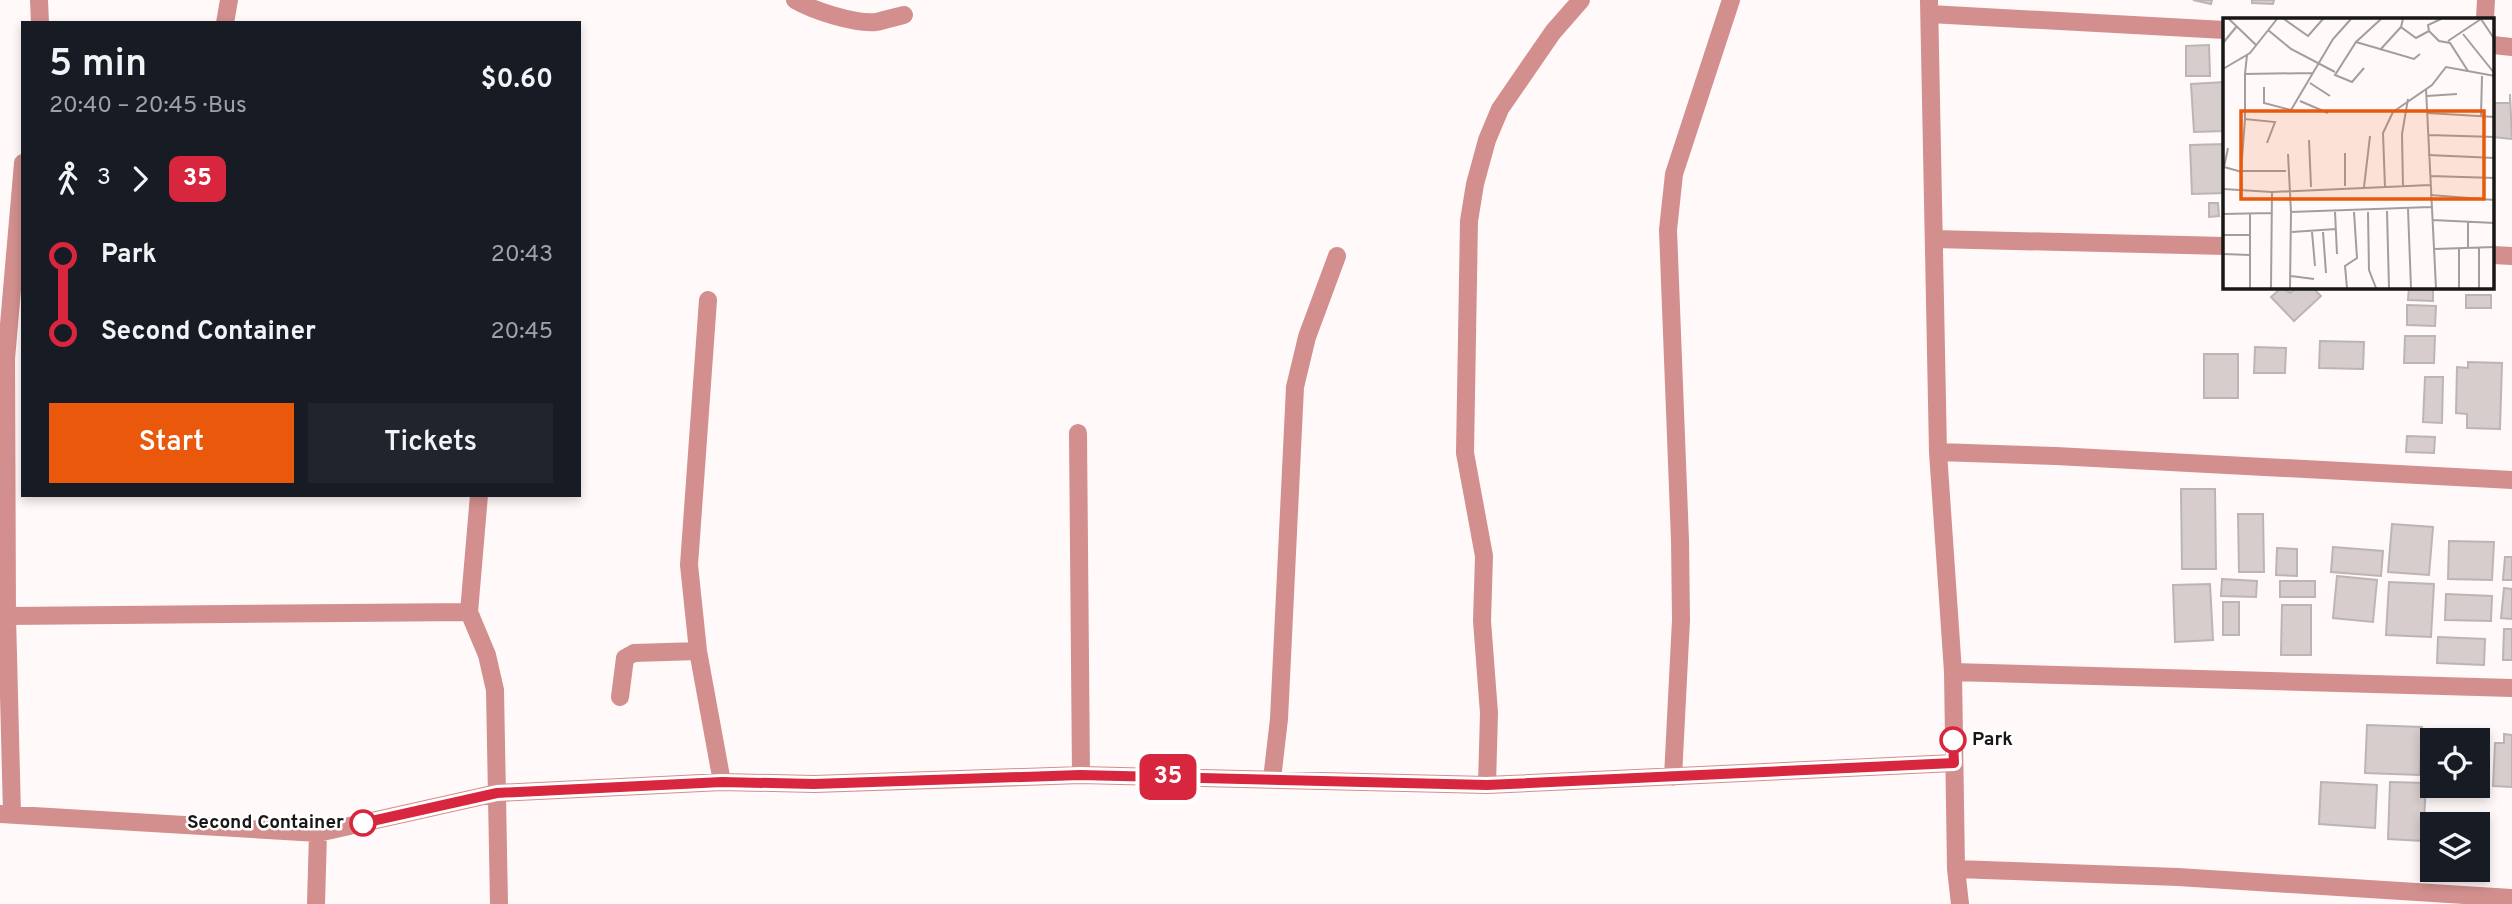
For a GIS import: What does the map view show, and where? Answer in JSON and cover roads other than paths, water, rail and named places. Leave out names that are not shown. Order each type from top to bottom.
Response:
[{"type":"street","points":[[39,0],[40,21]]},
{"type":"street","points":[[225,21],[229,0]]},
{"type":"street","points":[[795,0],[833,15],[874,22],[904,15]]},
{"type":"street","points":[[1487,785],[1489,713],[1482,621],[1484,556],[1465,453],[1469,221],[1484,151],[1500,109],[1553,32],[1581,0]]},
{"type":"street","points":[[1673,778],[1681,620],[1668,230],[1674,174],[1731,0]]},
{"type":"street","points":[[2486,0],[2486,18]]},
{"type":"street","points":[[1960,904],[1956,869],[1953,672],[1938,452],[1929,7],[2223,30]]},
{"type":"street","points":[[2494,46],[2512,47]]},
{"type":"street","points":[[21,186],[6,359],[6,814],[318,833],[497,793],[722,782],[814,784],[1080,775],[1487,785],[1954,763]]},
{"type":"street","points":[[1934,239],[2223,246]]},
{"type":"street","points":[[2494,254],[2512,256]]},
{"type":"street","points":[[1272,779],[1279,719],[1295,387],[1307,337],[1337,256]]},
{"type":"street","points":[[708,300],[689,565],[698,651],[722,782]]},
{"type":"street","points":[[1078,433],[1080,775]]},
{"type":"street","points":[[1938,452],[2512,480]]},
{"type":"street","points":[[479,497],[469,612],[487,654],[495,690],[499,904]]},
{"type":"street","points":[[5,626],[469,612]]},
{"type":"street","points":[[620,697],[625,658],[634,653],[698,651]]},
{"type":"street","points":[[1953,672],[2512,688]]},
{"type":"street","points":[[316,904],[318,833]]},
{"type":"street","points":[[1956,869],[2178,877],[2512,898]]},
{"type":"place","name":"Park","points":[[1953,740]]},
{"type":"place","name":"Second Container","points":[[363,823]]}]
